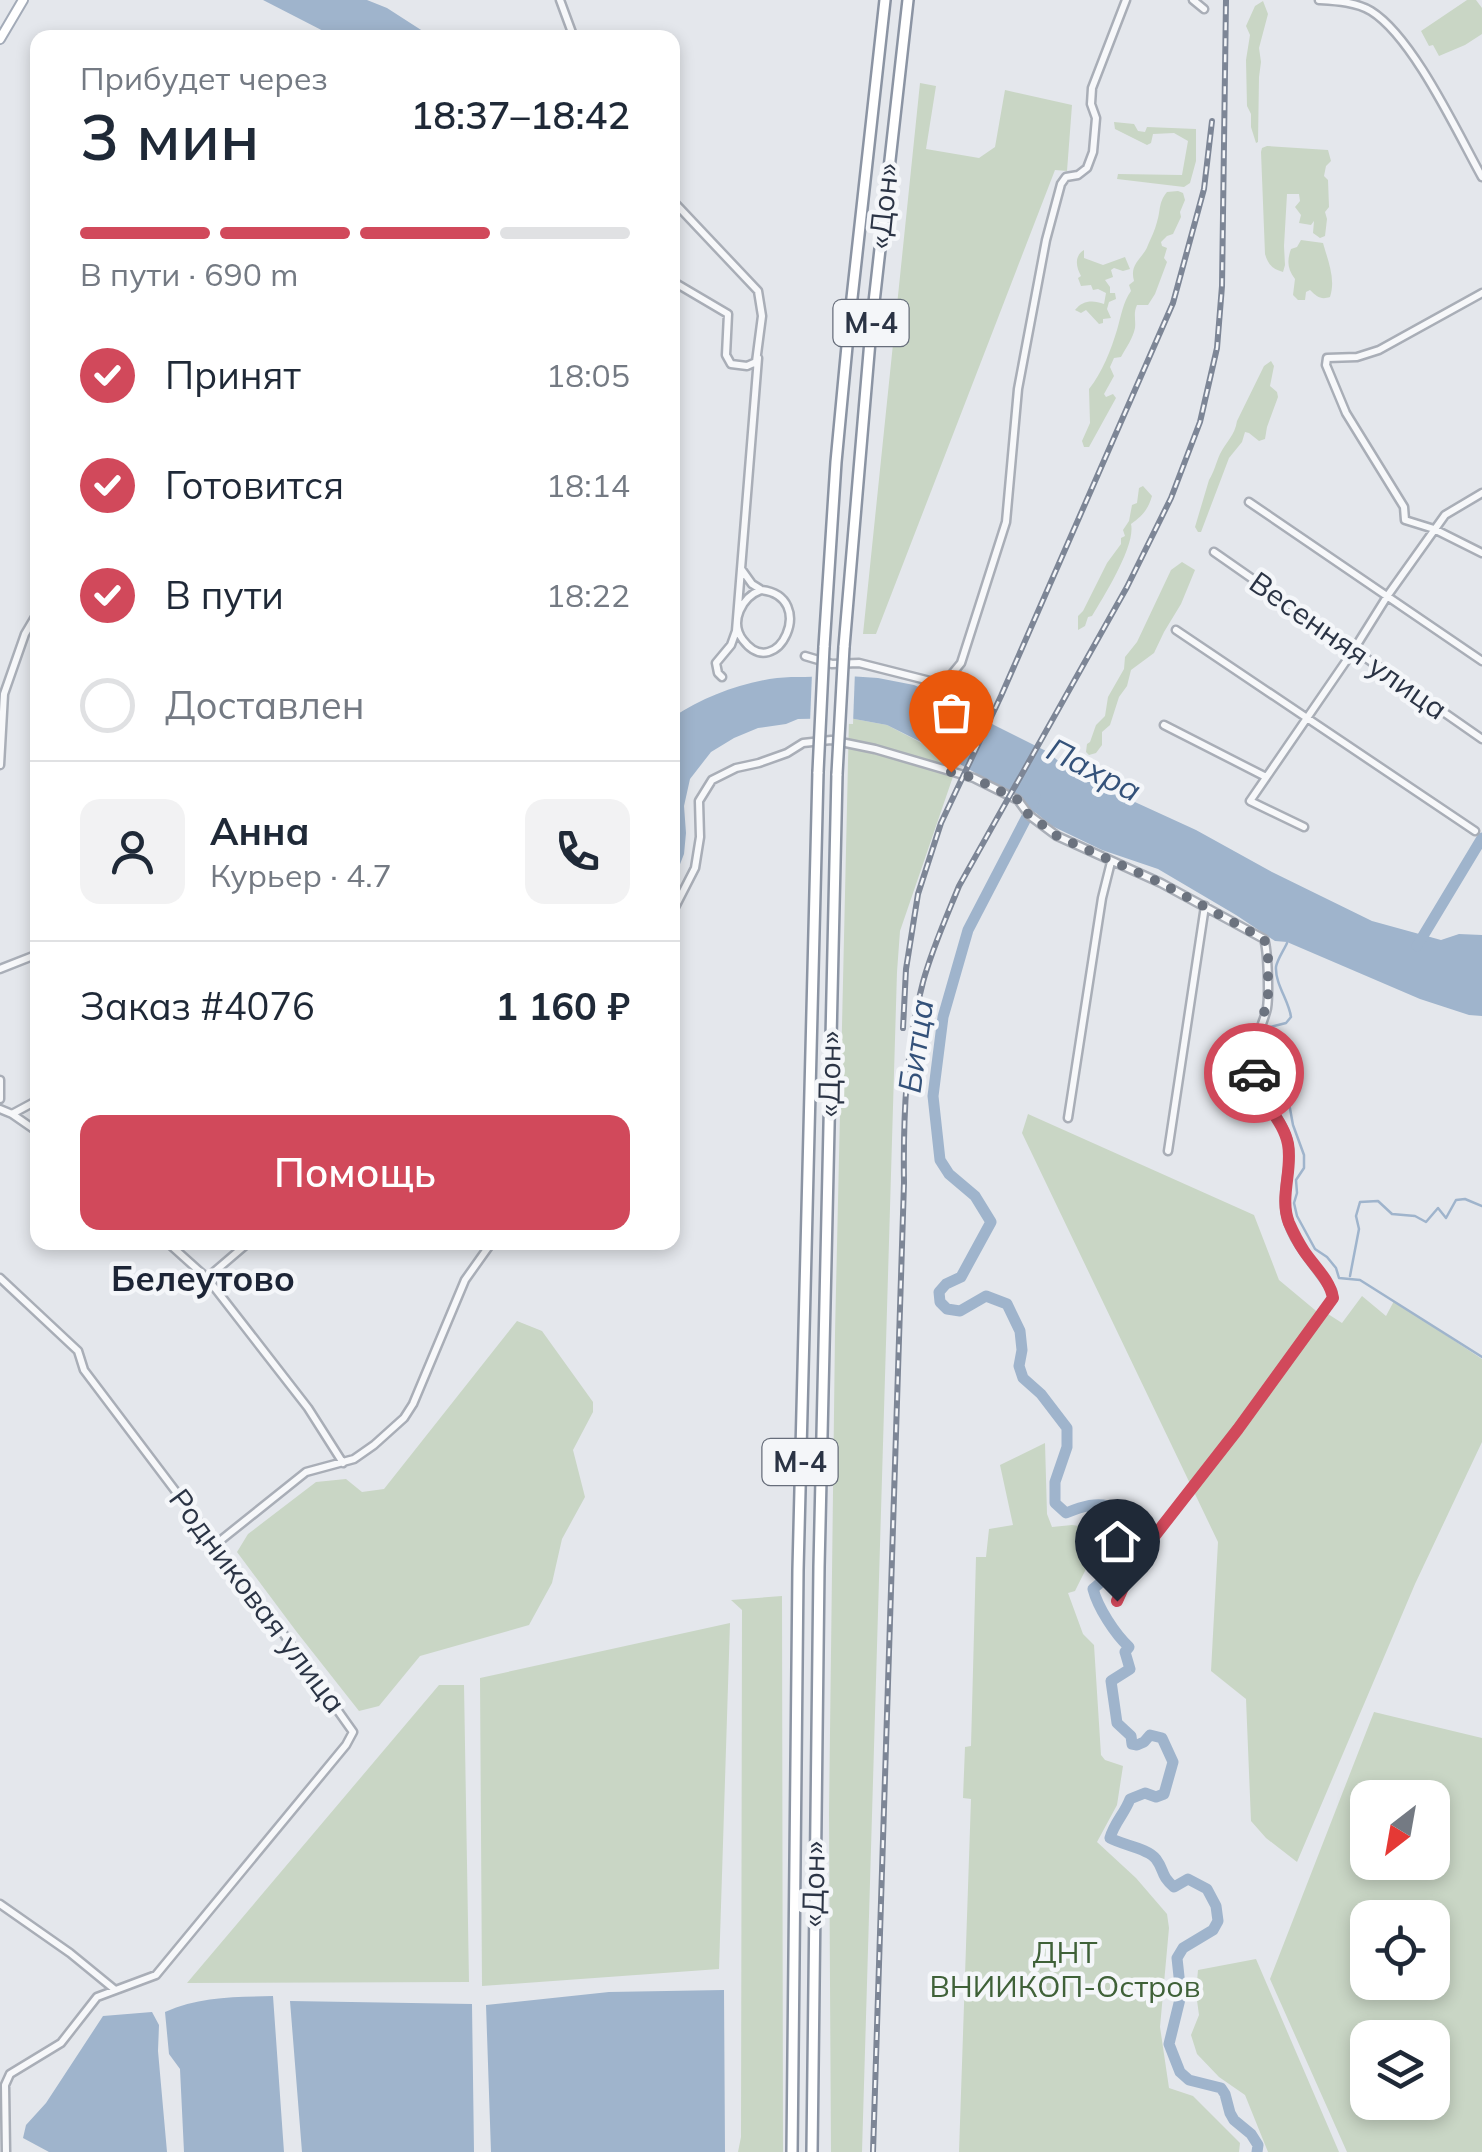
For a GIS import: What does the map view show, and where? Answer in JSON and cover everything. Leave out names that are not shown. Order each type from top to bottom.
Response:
[{"type":"highway","name":"«Дон»","points":[[792,2152],[798,1570],[818,772],[847,344],[886,0]]},
{"type":"highway","name":"«Дон»","points":[[812,2152],[818,1567],[837,774],[870,328],[908,0]]},
{"type":"main road","points":[[0,38],[23,0]]},
{"type":"street","points":[[560,0],[571,30]]},
{"type":"street","points":[[805,656],[934,682],[947,680],[961,663],[1006,522],[1018,389],[1046,240],[1061,184],[1066,176],[1078,175],[1087,168],[1093,152],[1096,118],[1090,104],[1092,88],[1126,0]]},
{"type":"street","points":[[1193,0],[1204,9]]},
{"type":"street","points":[[1318,0],[1368,8],[1393,28],[1482,176]]},
{"type":"street","points":[[1364,0],[1368,8]]},
{"type":"street","points":[[680,208],[758,291],[762,316],[738,617],[726,653],[716,663],[722,677]]},
{"type":"street","points":[[680,286],[728,314],[726,355],[731,364],[752,365],[758,357]]},
{"type":"street","points":[[1482,293],[1379,350],[1357,357],[1326,358],[1346,414],[1404,507],[1405,520],[1434,529],[1482,553]]},
{"type":"street","points":[[1304,827],[1250,801],[1445,514],[1482,493]]},
{"type":"street","points":[[1249,502],[1482,661]]},
{"type":"street","name":"Весенняя улица","points":[[1214,552],[1482,739]]},
{"type":"street","points":[[742,569],[761,590]]},
{"type":"street","points":[[726,653],[764,653],[777,649],[786,639],[791,624],[787,607],[773,591],[750,594],[741,605],[739,636],[751,650]]},
{"type":"street","points":[[0,765],[4,694],[30,626]]},
{"type":"street","points":[[1176,630],[1474,831]]},
{"type":"street","points":[[1164,726],[1266,777]]},
{"type":"street","points":[[680,897],[695,868],[700,802],[712,780],[736,768],[787,753],[803,743],[831,740],[974,778],[1018,800],[1028,814],[1057,836],[1161,883],[1264,939],[1268,950],[1268,1000],[1255,1041],[1254,1079],[1287,1140],[1287,1218],[1333,1298],[1135,1561],[1117,1601]]},
{"type":"street","points":[[1068,1118],[1111,862]]},
{"type":"street","points":[[1168,1151],[1205,906]]},
{"type":"street","points":[[0,969],[30,957]]},
{"type":"street","points":[[0,1080],[0,1099]]},
{"type":"street","points":[[12,1114],[30,1104]]},
{"type":"street","points":[[0,1109],[30,1126]]},
{"type":"street","points":[[176,1250],[206,1278],[308,1408],[343,1463]]},
{"type":"street","points":[[206,1278],[239,1250]]},
{"type":"street","points":[[216,1544],[306,1472],[354,1459],[404,1418],[465,1280],[486,1250]]},
{"type":"street","name":"Родниковая улица","points":[[0,1278],[78,1351],[84,1370],[353,1732],[156,1976],[115,1990]]},
{"type":"street","points":[[0,1904],[115,1990],[97,1997],[60,2043],[10,2074],[5,2085],[6,2152]]},
{"type":"green space","points":[[1467,0],[1476,0],[1482,8],[1482,34],[1439,56],[1421,31]]},
{"type":"green space","points":[[1263,1],[1268,14],[1259,48],[1256,143],[1247,106],[1250,35],[1246,26],[1255,6]]},
{"type":"green space","points":[[920,83],[936,86],[926,149],[979,158],[995,147],[1005,90],[1072,105],[1067,171],[1055,170],[876,634],[863,634]]},
{"type":"green space","points":[[1114,122],[1134,124],[1138,131],[1145,132],[1147,127],[1196,129],[1196,161],[1190,183],[1184,187],[1117,179],[1118,174],[1182,175],[1188,141],[1174,133],[1153,134],[1147,145],[1115,129]]},
{"type":"green space","points":[[1267,146],[1328,150],[1331,161],[1324,176],[1328,180],[1329,207],[1325,212],[1325,236],[1320,238],[1313,233],[1314,221],[1311,225],[1299,223],[1301,215],[1295,207],[1300,201],[1299,194],[1287,194],[1283,272],[1271,266],[1265,254],[1261,152]]},
{"type":"green space","points":[[1178,191],[1185,200],[1181,217],[1173,234],[1161,242],[1167,248],[1167,262],[1148,305],[1137,305],[1133,335],[1121,357],[1114,358],[1110,367],[1114,376],[1104,394],[1116,398],[1089,447],[1084,447],[1082,441],[1090,423],[1089,389],[1109,353],[1131,291],[1129,285],[1134,281],[1133,270],[1153,234],[1162,200],[1167,192]]},
{"type":"green space","points":[[1301,240],[1323,243],[1332,277],[1330,297],[1319,297],[1310,290],[1305,300],[1293,295],[1295,279],[1289,257]]},
{"type":"green space","points":[[1084,250],[1084,258],[1103,265],[1125,257],[1130,269],[1114,268],[1113,277],[1105,280],[1116,299],[1109,302],[1107,309],[1111,318],[1099,324],[1086,310],[1075,310],[1088,302],[1104,304],[1106,293],[1093,290],[1091,285],[1081,286],[1077,262]]},
{"type":"green space","points":[[1271,361],[1274,366],[1270,386],[1278,397],[1265,439],[1259,441],[1245,432],[1229,458],[1198,532],[1195,527],[1220,454],[1264,366]]},
{"type":"green space","points":[[1143,486],[1152,496],[1149,505],[1131,524],[1129,544],[1118,570],[1092,616],[1078,630],[1078,616],[1125,536],[1123,530],[1132,505],[1137,503],[1139,488]]},
{"type":"green space","points":[[1182,562],[1195,570],[1181,604],[1154,653],[1131,670],[1110,725],[1102,732],[1102,745],[1089,755],[1087,744],[1105,716],[1108,697],[1124,669],[1125,657],[1137,642],[1171,570]]},
{"type":"green space","points":[[849,718],[887,725],[958,762],[900,931],[862,2152],[831,2152],[829,1813],[835,1333]]},
{"type":"green space","points":[[1028,1114],[1254,1215],[1279,1280],[1321,1315],[1328,1314],[1342,1323],[1362,1296],[1386,1316],[1394,1301],[1482,1359],[1482,1442],[1415,1584],[1297,1862],[1251,1821],[1246,1699],[1211,1671],[1218,1542],[1022,1133]]},
{"type":"green space","points":[[517,1321],[542,1331],[593,1402],[593,1412],[573,1450],[585,1497],[562,1539],[552,1583],[529,1625],[420,1656],[379,1706],[359,1711],[237,1552],[248,1534],[316,1482],[346,1479],[362,1492],[384,1489]]},
{"type":"green space","name":"ДНТ ВНИИКОП-Остров","points":[[1045,1443],[1047,1514],[1052,1527],[1093,1528],[1094,1553],[1075,1591],[1068,1593],[1083,1634],[1094,1645],[1101,1755],[1123,1766],[1117,1805],[1097,1842],[1167,1914],[1160,2027],[1169,2088],[1193,2096],[1240,2143],[1239,2152],[959,2152],[971,1799],[963,1798],[965,1747],[971,1746],[976,1557],[986,1557],[989,1529],[1013,1525],[1000,1465]]},
{"type":"green space","points":[[782,1596],[783,2152],[738,2152],[742,1610],[731,1600]]},
{"type":"green space","points":[[730,1623],[719,1969],[482,1986],[480,1678]]},
{"type":"green space","points":[[439,1685],[464,1685],[469,1982],[187,1983]]},
{"type":"green space","points":[[1374,1712],[1482,1738],[1482,2152],[1347,2152],[1270,1979]]},
{"type":"green space","points":[[1256,1959],[1339,2152],[1268,2152],[1245,2095],[1219,2077],[1197,2054],[1191,2035],[1199,2015],[1198,1970]]},
{"type":"water","points":[[263,0],[367,0],[421,30],[321,30]]},
{"type":"water","points":[[833,675],[914,685],[970,709],[1113,792],[1372,921],[1441,940],[1459,934],[1482,935],[1482,1016],[1420,999],[1287,942],[1275,941],[1158,869],[1102,850],[1052,826],[1014,795],[887,725],[849,718],[798,719],[758,728],[711,752],[690,779],[680,864],[680,713],[736,687],[777,678]]},
{"type":"water","points":[[724,1990],[725,2152],[491,2152],[486,2005],[609,1992]]},
{"type":"water","points":[[273,1996],[284,2152],[184,2152],[180,2069],[169,2054],[165,2012],[205,2000]]},
{"type":"water","points":[[290,2001],[472,2004],[474,2152],[302,2152]]},
{"type":"water","points":[[152,2012],[159,2025],[167,2152],[49,2152],[23,2138],[26,2125],[46,2103],[103,2016]]},
{"type":"pier","points":[[855,671],[853,724],[810,723],[812,673]]},
{"type":"waterway","name":"Битца","points":[[1035,796],[968,930],[943,1017],[933,1096],[940,1160],[949,1174],[975,1196],[991,1222],[961,1277],[939,1292],[940,1302],[947,1309],[960,1311],[986,1296],[1007,1304],[1020,1331],[1019,1366],[1023,1378],[1067,1428],[1067,1447],[1055,1482],[1055,1503],[1066,1513],[1090,1505],[1107,1506],[1122,1515],[1139,1534],[1127,1556],[1093,1589],[1108,1620],[1129,1647],[1125,1652],[1130,1669],[1111,1681],[1117,1723],[1131,1736],[1132,1744],[1144,1742],[1150,1735],[1162,1738],[1173,1762],[1164,1794],[1156,1797],[1145,1793],[1130,1799],[1110,1838],[1152,1855],[1174,1887],[1188,1879],[1207,1889],[1216,1906],[1218,1921],[1213,1930],[1183,1948],[1177,1958],[1181,1995],[1169,2044],[1180,2072],[1189,2080],[1221,2088],[1230,2113],[1251,2134],[1258,2145],[1257,2152]]},
{"type":"waterway","points":[[1417,946],[1482,838]]},
{"type":"waterway","points":[[1287,943],[1276,973],[1291,1017],[1286,1023],[1270,1027],[1262,1065],[1268,1086],[1289,1103],[1304,1155],[1304,1168],[1296,1180],[1297,1216],[1315,1249],[1327,1257],[1339,1278],[1360,1280],[1482,1357]]},
{"type":"waterway","points":[[1350,1276],[1360,1202],[1378,1201],[1392,1214],[1415,1216],[1426,1222],[1438,1208],[1446,1218],[1456,1200],[1482,1206]]},
{"type":"railway","points":[[873,2152],[904,1132],[913,1031],[927,970],[959,886],[1127,587],[1171,498],[1200,422],[1217,348],[1222,286],[1226,0]]},
{"type":"railway","points":[[903,1028],[906,969],[918,894],[941,823],[1001,696],[1173,303],[1204,189],[1212,121]]},
{"type":"way so far","points":[[951,772],[974,778],[1018,800],[1028,814],[1057,836],[1161,883],[1264,939],[1268,950],[1268,1000],[1256,1034],[1254,1073]]},
{"type":"district","name":"Белеутово","points":[[203,1279]]},
{"type":"route","points":[[1117,1601],[1135,1561],[1333,1298],[1287,1218],[1287,1140],[1257,1086],[1254,1073]]},
{"type":"water label","name":"Пахра","points":[[1094,770]]}]
